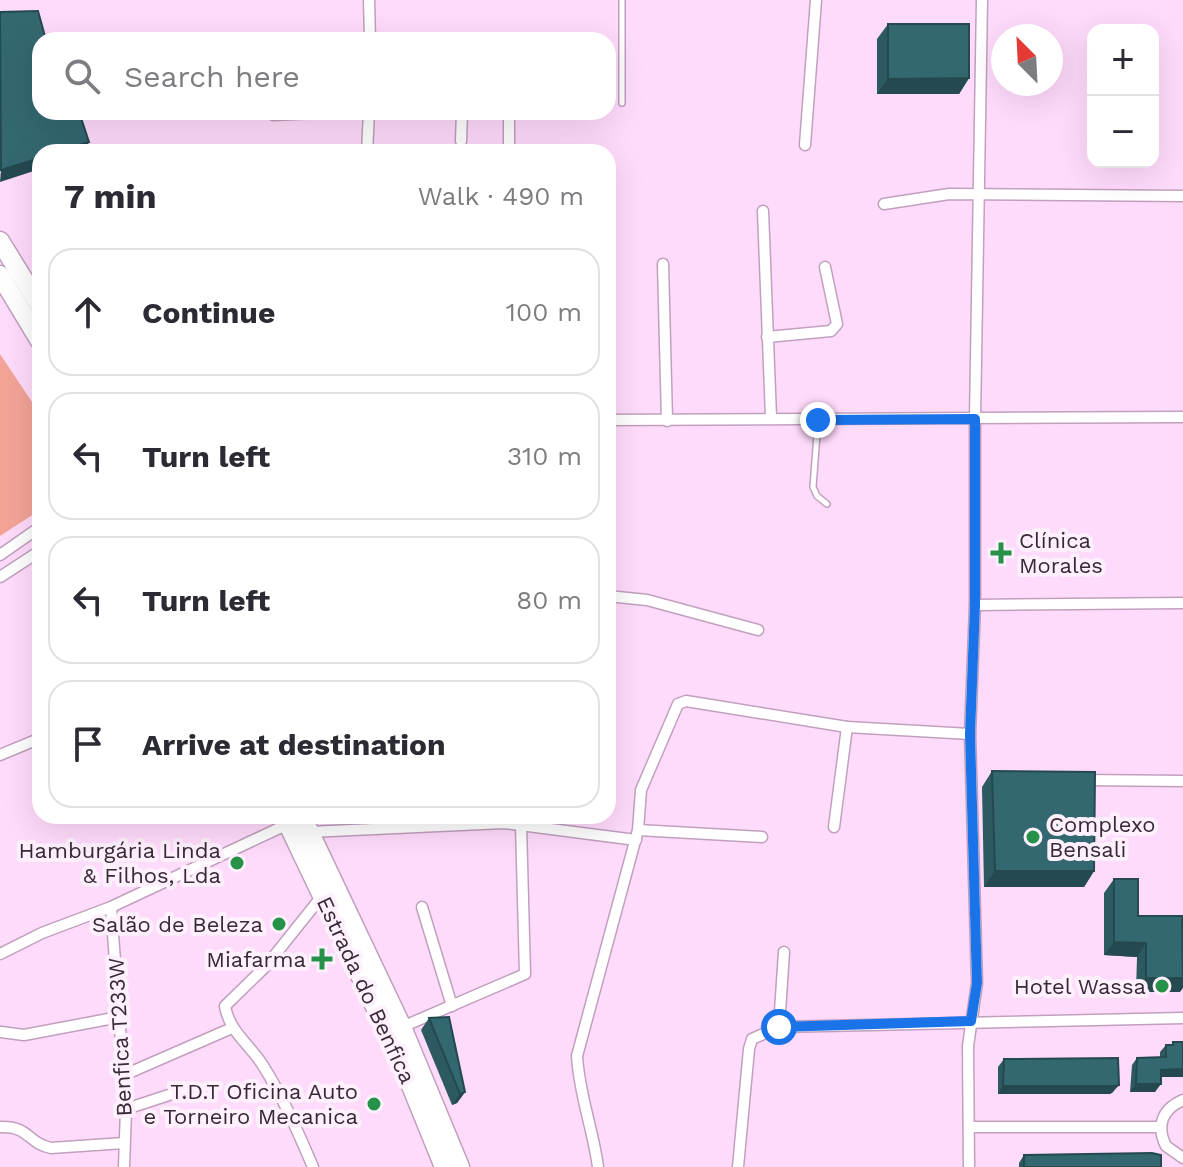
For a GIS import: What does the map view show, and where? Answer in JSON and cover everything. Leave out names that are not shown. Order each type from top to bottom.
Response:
[{"type":"highway","points":[[0,241],[32,293]]},
{"type":"highway","points":[[0,275],[32,328]]},
{"type":"highway","name":"Estrada do Benfica","points":[[297,824],[322,896],[401,1061],[444,1167]]},
{"type":"highway","name":"Estrada do Benfica","points":[[297,824],[402,1027],[460,1167]]},
{"type":"street","points":[[369,0],[370,32]]},
{"type":"street","points":[[805,145],[816,0]]},
{"type":"street","points":[[969,1167],[968,1046],[977,983],[970,734],[975,605],[982,0]]},
{"type":"street","points":[[367,144],[369,120]]},
{"type":"street","points":[[461,141],[462,120]]},
{"type":"street","points":[[509,120],[509,143]]},
{"type":"street","points":[[884,204],[949,194],[1183,196]]},
{"type":"street","points":[[763,211],[771,417]]},
{"type":"street","points":[[663,264],[667,421]]},
{"type":"street","points":[[767,337],[831,331],[834,328],[837,324],[825,267]]},
{"type":"street","points":[[616,420],[1183,417]]},
{"type":"street","points":[[0,555],[32,533]]},
{"type":"street","points":[[0,577],[32,556]]},
{"type":"street","points":[[616,597],[647,600],[758,630]]},
{"type":"street","points":[[975,605],[1183,603]]},
{"type":"street","points":[[598,1167],[577,1056],[637,835],[641,790],[678,704],[686,701],[847,727],[970,734]]},
{"type":"street","points":[[834,827],[847,727]]},
{"type":"street","points":[[0,755],[32,742]]},
{"type":"street","points":[[973,778],[988,779]]},
{"type":"street","points":[[1078,780],[1183,781]]},
{"type":"street","points":[[0,954],[292,824]]},
{"type":"street","points":[[504,824],[637,835],[762,837]]},
{"type":"street","points":[[402,1027],[525,974],[521,825]]},
{"type":"street","points":[[313,1167],[288,1108],[261,1062],[232,1028],[225,1011],[226,1004],[266,966],[322,896]]},
{"type":"street","name":"Benfica T233W","points":[[111,907],[126,1109],[124,1167]]},
{"type":"street","points":[[422,907],[452,1006]]},
{"type":"street","points":[[779,1027],[784,952]]},
{"type":"street","points":[[1,1032],[24,1035],[119,1017]]},
{"type":"street","points":[[738,1167],[749,1049],[752,1039],[779,1027],[1183,1018]]},
{"type":"street","points":[[124,1075],[232,1028]]},
{"type":"street","points":[[126,1109],[187,1089]]},
{"type":"street","points":[[1183,1100],[1167,1110],[1161,1127],[1166,1146],[1183,1158]]},
{"type":"street","points":[[0,1127],[22,1129],[43,1146],[51,1148],[124,1143]]},
{"type":"street","points":[[969,1127],[1161,1127]]},
{"type":"lane","points":[[622,0],[622,103]]},
{"type":"lane","points":[[818,420],[813,487],[817,496],[827,504]]},
{"type":"shaded area","points":[[0,354],[32,402],[32,515],[0,536]]},
{"type":"building","points":[[38,11],[44,32],[32,32],[32,120],[82,120],[89,142],[32,144],[32,160],[1,170],[0,12]]},
{"type":"building","points":[[888,24],[969,24],[969,78],[888,79]]},
{"type":"building","name":"Complexo Bensali","points":[[992,771],[1095,772],[1094,871],[995,871]]},
{"type":"building","points":[[1114,879],[1138,879],[1138,916],[1182,916],[1183,978],[1146,978],[1146,943],[1114,942]]},
{"type":"building","points":[[449,1017],[465,1092],[460,1094],[429,1018]]},
{"type":"building","points":[[1173,1042],[1183,1042],[1183,1069],[1161,1070],[1161,1084],[1136,1084],[1137,1058],[1166,1057],[1166,1045],[1173,1045]]},
{"type":"building","points":[[1118,1058],[1119,1085],[1116,1086],[1003,1086],[1004,1059]]},
{"type":"building","points":[[1024,1155],[1161,1155],[1161,1167],[1024,1167]]},
{"type":"place","name":"Clínica Morales","points":[[1001,553]]},
{"type":"place","name":"Complexo Bensali","points":[[1033,837]]},
{"type":"place","name":"Hamburgária Linda & Filhos, Lda","points":[[237,863]]},
{"type":"place","name":"Salão de Beleza","points":[[279,924]]},
{"type":"place","name":"Miafarma","points":[[322,959]]},
{"type":"place","name":"Hotel Wassa","points":[[1162,986]]},
{"type":"place","name":"T.D.T Oficina Auto e Torneiro Mecanica","points":[[374,1104]]},
{"type":"route","points":[[779,1027],[971,1021],[977,983],[970,734],[975,605],[975,419],[818,420]]}]
